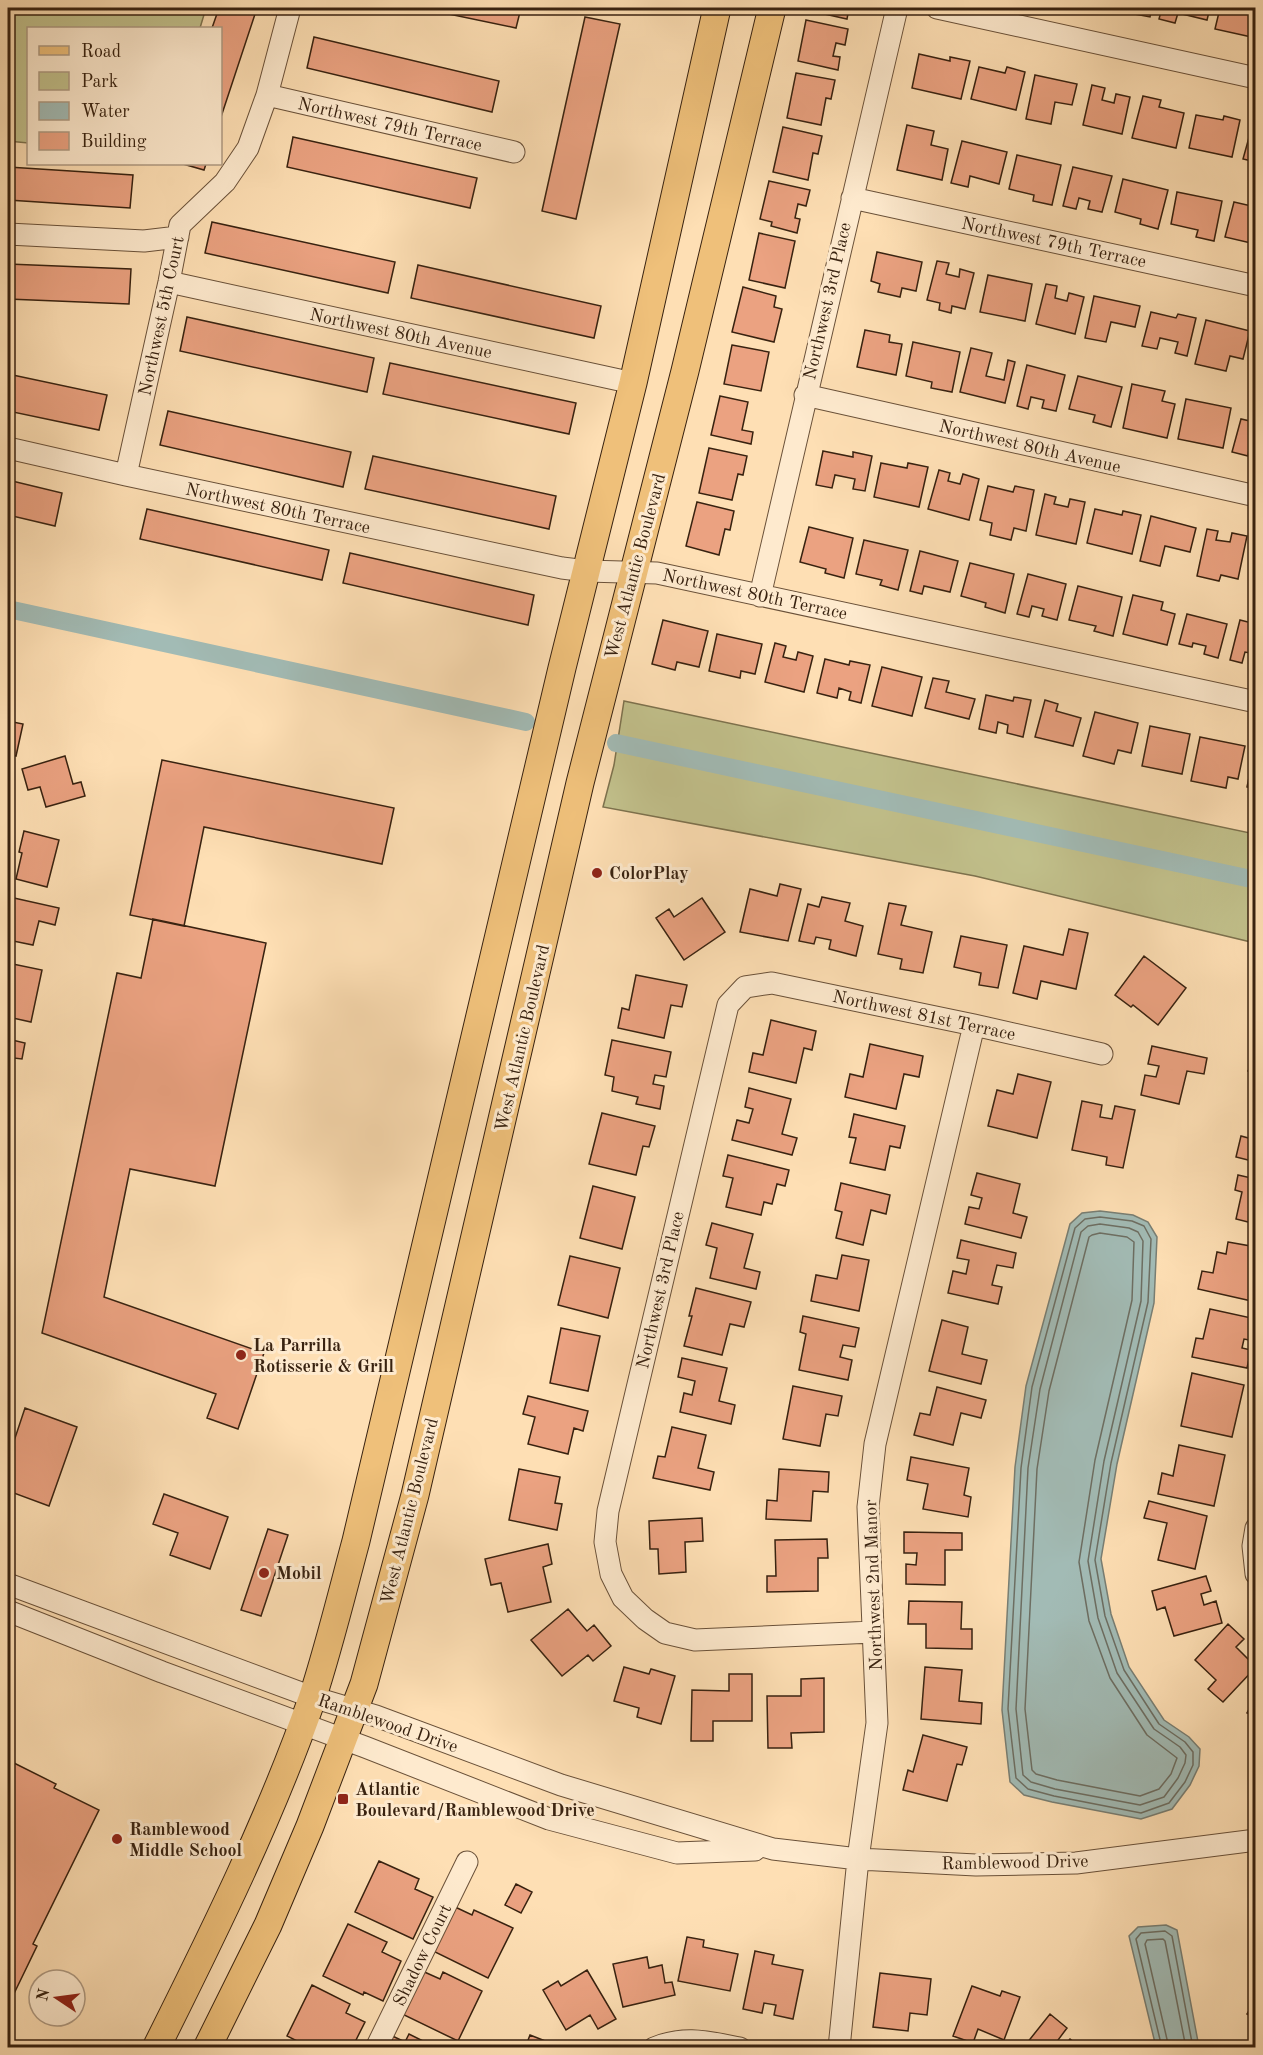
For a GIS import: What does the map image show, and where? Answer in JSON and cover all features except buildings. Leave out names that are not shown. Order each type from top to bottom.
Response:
[{"type":"main road","points":[[156,2048],[239,1880],[303,1724],[356,1541],[562,668],[633,383],[717,8]]},
{"type":"main road","name":"West Atlantic Boulevard","points":[[207,2048],[268,1925],[310,1826],[363,1684],[415,1495],[580,783],[685,371],[772,8]]},
{"type":"street","name":"Northwest 5th Court","points":[[126,475],[180,225],[225,182],[248,148],[267,95],[290,8]]},
{"type":"street","name":"Northwest 3rd Place","points":[[760,596],[897,8]]},
{"type":"street","points":[[937,8],[1256,78]]},
{"type":"street","name":"Northwest 79th Terrace","points":[[267,95],[514,152]]},
{"type":"street","name":"Northwest 79th Terrace","points":[[852,198],[1256,286]]},
{"type":"street","points":[[8,234],[144,241],[178,237]]},
{"type":"street","name":"Northwest 80th Avenue","points":[[169,282],[633,383]]},
{"type":"street","name":"Northwest 80th Avenue","points":[[805,395],[1256,496]]},
{"type":"street","name":"Northwest 80th Terrace","points":[[8,448],[587,572],[657,573],[1256,702]]},
{"type":"street","name":"Northwest 81st Terrace","points":[[745,987],[772,983],[1102,1054]]},
{"type":"street","name":"Northwest 3rd Place","points":[[745,987],[728,1005],[608,1510],[605,1542],[611,1574],[623,1598],[645,1619],[665,1633],[695,1640],[873,1632]]},
{"type":"street","name":"Northwest 2nd Manor","points":[[839,2048],[858,1859],[877,1723],[868,1507],[876,1444],[974,1025]]},
{"type":"street","points":[[1256,1528],[1253,1546],[1256,1574]]},
{"type":"street","name":"Ramblewood Drive","points":[[8,1584],[312,1697],[376,1716],[561,1785],[773,1849]]},
{"type":"street","name":"Ramblewood Drive","points":[[8,1611],[549,1819],[677,1853],[773,1849],[858,1859],[976,1865],[1076,1863],[1256,1840]]},
{"type":"street","name":"Shadow Court","points":[[376,2048],[467,1862]]},
{"type":"street","points":[[654,2048],[669,2042],[690,2039],[740,2048]]},
{"type":"green space","points":[[8,8],[206,8],[200,27],[27,27],[27,143],[8,141]]},
{"type":"green space","points":[[624,701],[1255,834],[1255,943],[975,876],[603,807],[614,765]]},
{"type":"water","points":[[1100,1211],[1133,1215],[1148,1222],[1157,1237],[1154,1303],[1117,1464],[1101,1559],[1111,1614],[1129,1667],[1164,1720],[1189,1737],[1200,1749],[1199,1766],[1190,1785],[1172,1809],[1141,1819],[1024,1795],[1010,1782],[1002,1710],[1015,1467],[1026,1386],[1070,1224],[1082,1213]]},
{"type":"water","points":[[1166,1925],[1177,1930],[1199,2047],[1156,2047],[1129,1936],[1138,1927]]},
{"type":"waterway","points":[[8,609],[526,722]]},
{"type":"waterway","points":[[616,743],[1256,880]]},
{"type":"place","name":"ColorPlay","points":[[597,873]]},
{"type":"place","name":"La Parrilla Rotisserie & Grill","points":[[241,1355]]},
{"type":"place","name":"Mobil","points":[[264,1573]]},
{"type":"place","name":"Atlantic Boulevard/Ramblewood Drive","points":[[343,1799]]},
{"type":"place","name":"Ramblewood Middle School","points":[[117,1839]]}]
